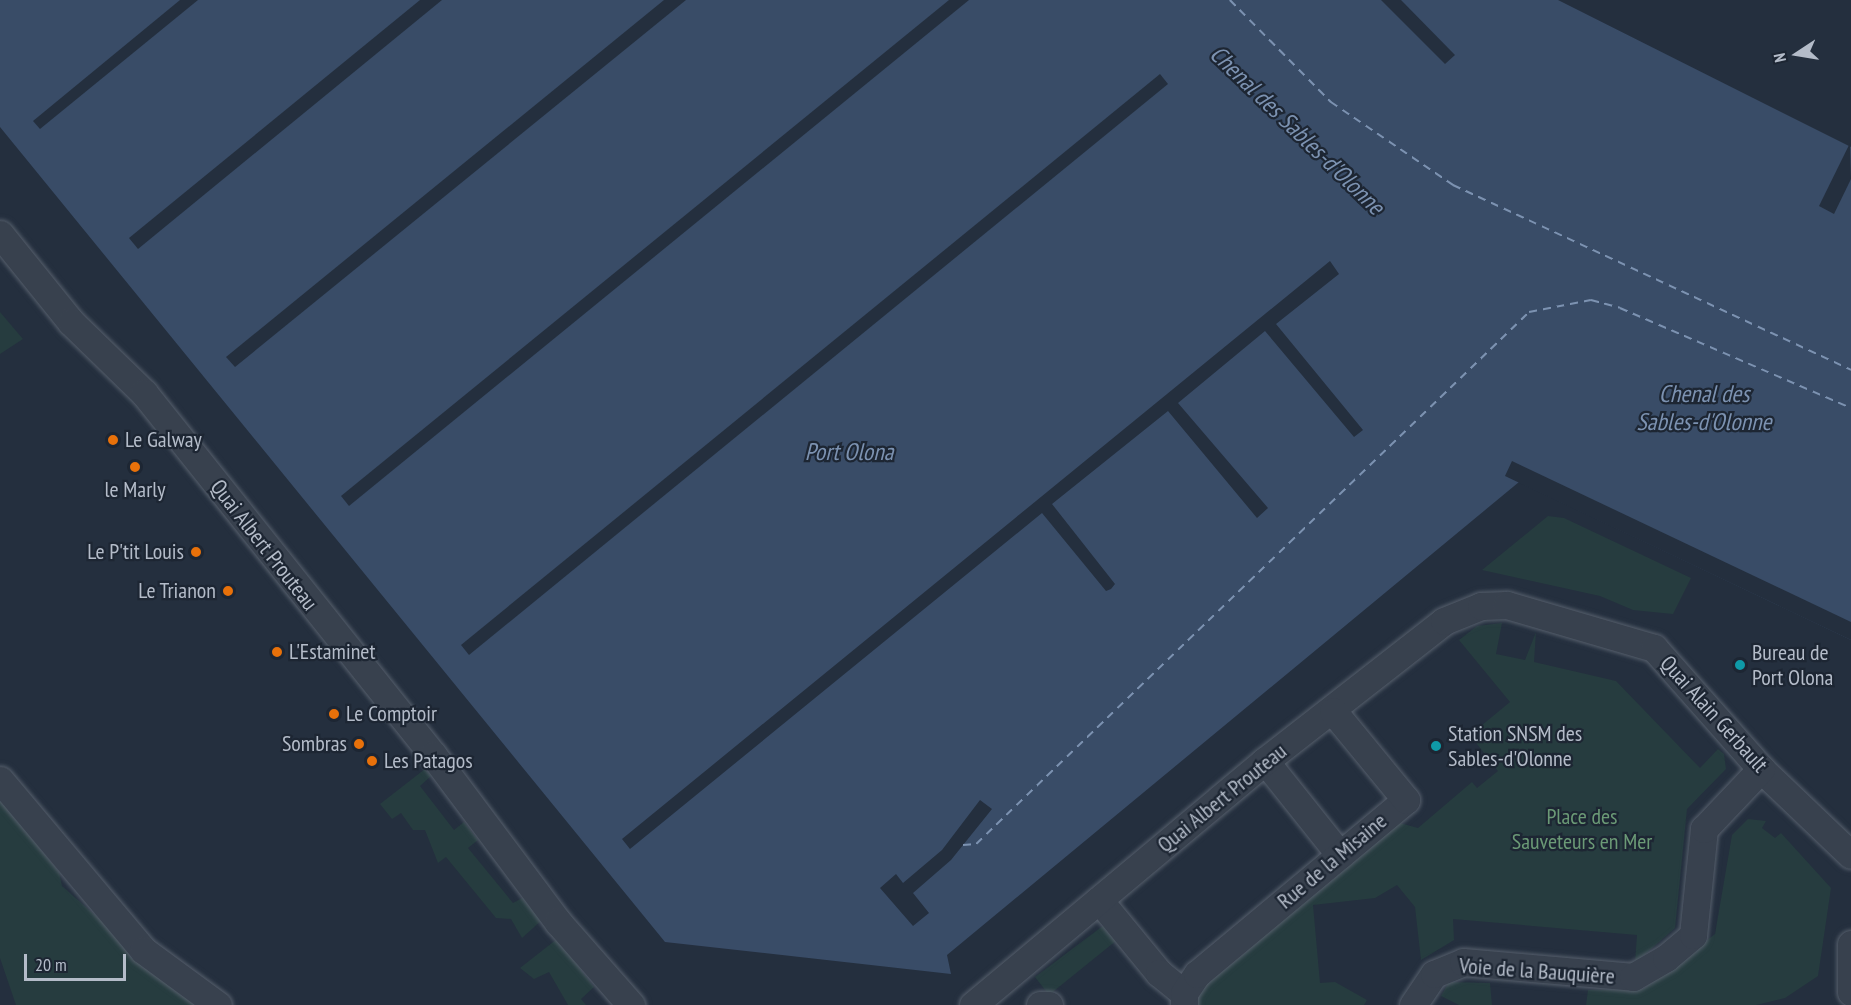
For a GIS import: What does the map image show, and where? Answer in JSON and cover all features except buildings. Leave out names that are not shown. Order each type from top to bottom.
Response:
[{"type":"street","name":"Quai Albert Prouteau","points":[[0,234],[71,322],[144,393],[433,755],[558,922],[631,1005]]},
{"type":"street","name":"Quai Alain Gerbault","points":[[1481,606],[1507,605],[1654,648],[1761,769],[1851,855]]},
{"type":"street","name":"Quai Albert Prouteau","points":[[973,1005],[1265,760],[1333,711],[1444,621],[1481,606]]},
{"type":"street","name":"Rue de la Misaine","points":[[1184,999],[1197,974],[1406,800],[1333,711]]},
{"type":"street","points":[[1265,760],[1340,855]]},
{"type":"street","name":"Voie de la Bauquière","points":[[1413,1005],[1434,974],[1463,962],[1633,977],[1666,958],[1693,934],[1704,829],[1761,769]]},
{"type":"street","points":[[0,780],[143,950],[218,1005]]},
{"type":"street","points":[[1099,900],[1159,973],[1184,999]]},
{"type":"street","points":[[1851,944],[1851,992]]},
{"type":"street","points":[[1040,1005],[1049,1005]]},
{"type":"green space","points":[[0,312],[23,339],[0,354]]},
{"type":"green space","points":[[1548,516],[1564,518],[1691,578],[1673,614],[1633,610],[1600,596],[1482,570]]},
{"type":"green space","name":"Place des Sauveteurs en Mer","points":[[1502,623],[1496,654],[1525,660],[1536,632],[1534,662],[1616,681],[1700,768],[1718,749],[1724,754],[1726,769],[1687,809],[1675,928],[1635,963],[1637,935],[1453,919],[1454,940],[1421,960],[1415,907],[1397,885],[1375,898],[1313,905],[1320,983],[1335,982],[1367,1000],[1364,1005],[1194,1005],[1203,980],[1396,822],[1418,828],[1472,782],[1477,788],[1498,771],[1470,735],[1510,702],[1459,640],[1477,626]]},
{"type":"green space","points":[[425,769],[431,776],[420,786],[454,830],[464,822],[478,840],[468,848],[513,903],[524,897],[542,920],[522,938],[511,919],[496,918],[446,857],[438,863],[425,830],[413,830],[401,813],[392,819],[380,804]]},
{"type":"green space","points":[[0,799],[59,872],[62,886],[197,1005],[16,1005],[0,958]]},
{"type":"green space","points":[[1748,819],[1766,821],[1762,828],[1775,838],[1781,833],[1831,888],[1818,976],[1785,998],[1756,1005],[1586,1005],[1588,990],[1643,989],[1715,934],[1732,835]]},
{"type":"green space","points":[[1108,922],[1122,936],[1049,995],[1035,977]]},
{"type":"green space","points":[[557,939],[594,987],[581,999],[586,1005],[568,1005],[549,972],[534,979],[520,968]]},
{"type":"green space","points":[[1449,982],[1490,983],[1492,1005],[1459,1005],[1441,996]]},
{"type":"water","name":"Port Olona","points":[[0,0],[1558,0],[1851,147],[1851,640],[1519,482],[947,955],[951,974],[665,942],[0,127]]},
{"type":"pier","points":[[180,0],[198,0],[40,129],[33,121]]},
{"type":"pier","points":[[420,0],[442,0],[138,249],[129,238]]},
{"type":"pier","points":[[664,0],[686,0],[235,367],[226,357]]},
{"type":"pier","points":[[949,0],[969,0],[349,506],[341,496]]},
{"type":"pier","points":[[1381,0],[1401,0],[1455,55],[1445,64]]},
{"type":"pier","points":[[1160,74],[1168,84],[469,655],[461,645]]},
{"type":"pier","points":[[1850,143],[1851,179],[1834,214],[1819,206]]},
{"type":"pier","points":[[1330,261],[1339,274],[1276,324],[1363,430],[1354,437],[1265,331],[1178,403],[1268,508],[1257,518],[1168,411],[1052,504],[1115,584],[1111,589],[1106,591],[1042,513],[630,849],[622,839]]},
{"type":"pier","points":[[1512,461],[1851,622],[1851,640],[1505,476]]},
{"type":"pier","points":[[980,800],[992,809],[951,860],[913,893],[929,913],[913,926],[880,888],[896,874],[903,883],[942,850]]},
{"type":"ferry route","points":[[1230,0],[1331,102],[1453,185],[1851,370]]},
{"type":"ferry route","points":[[963,845],[976,844],[1529,312],[1591,300],[1620,308],[1851,408]]},
{"type":"place","name":"Le Galway","points":[[113,440]]},
{"type":"place","name":"le Marly","points":[[135,467]]},
{"type":"place","name":"Le P'tit Louis","points":[[196,552]]},
{"type":"place","name":"Le Trianon","points":[[228,591]]},
{"type":"place","name":"L'Estaminet","points":[[277,652]]},
{"type":"place","name":"Bureau de Port Olona","points":[[1740,665]]},
{"type":"place","name":"Le Comptoir","points":[[334,714]]},
{"type":"place","name":"Sombras","points":[[359,744]]},
{"type":"place","name":"Station SNSM des Sables-d'Olonne","points":[[1436,746]]},
{"type":"place","name":"Les Patagos","points":[[372,761]]},
{"type":"water label","name":"Chenal des Sables-d'Olonne","points":[[1297,130]]},
{"type":"water label","name":"Chenal des Sables-d'Olonne","points":[[1704,408]]}]
